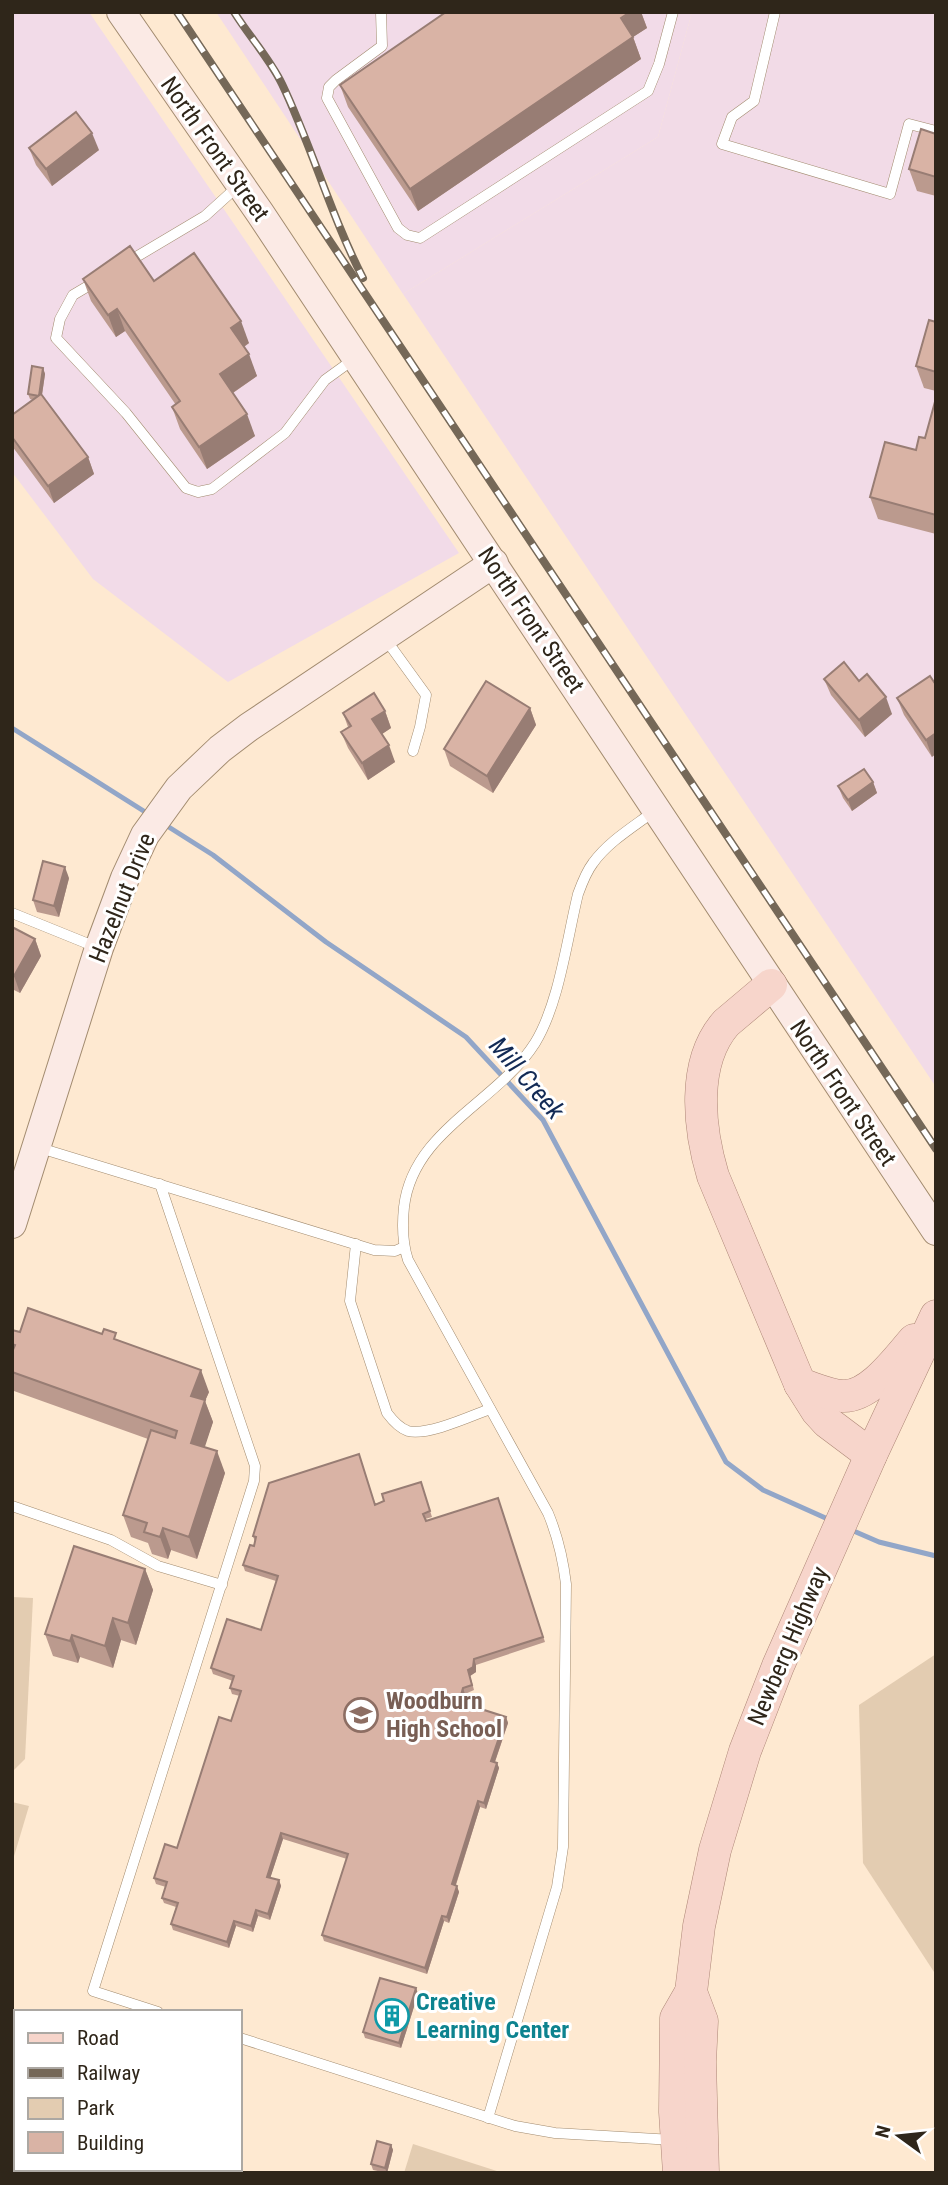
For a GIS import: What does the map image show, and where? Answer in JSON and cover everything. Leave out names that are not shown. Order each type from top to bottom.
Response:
[{"type":"main road","name":"North Front Street","points":[[121,12],[357,358],[936,1231]]},
{"type":"main road","name":"Hazelnut Drive","points":[[12,1224],[99,948],[125,878],[145,835],[168,803],[179,788],[220,748],[494,564]]},
{"type":"main road","points":[[771,985],[735,1014],[713,1042],[704,1078],[703,1127],[713,1176],[800,1384],[827,1422],[871,1455]]},
{"type":"main road","points":[[800,1384],[842,1396],[853,1396],[863,1391],[888,1369],[936,1316]]},
{"type":"main road","name":"Newberg Highway","points":[[679,2173],[676,2141],[677,2018],[691,1992],[697,1936],[715,1850],[745,1751],[778,1666],[936,1316]]},
{"type":"main road","name":"Newberg Highway","points":[[691,1992],[702,2021],[700,2096],[703,2173]]},
{"type":"lane","points":[[382,12],[382,46],[336,80],[329,88],[327,97],[397,228],[407,235],[420,238],[648,92],[659,64],[673,12]]},
{"type":"lane","points":[[775,12],[754,101],[733,117],[722,144],[890,194],[909,124],[936,131]]},
{"type":"lane","points":[[117,269],[205,216],[240,184]]},
{"type":"lane","points":[[106,275],[73,296],[60,319],[56,338],[126,413],[186,488],[198,492],[212,489],[285,433],[325,380],[357,358]]},
{"type":"lane","points":[[384,637],[426,695],[413,751]]},
{"type":"lane","points":[[488,2118],[558,1887],[561,1868],[566,1584],[562,1555],[552,1524],[408,1260],[402,1234],[405,1201],[416,1167],[428,1149],[512,1070],[534,1045],[548,1016],[578,894],[593,862],[657,809]]},
{"type":"lane","points":[[12,913],[99,948]]},
{"type":"lane","points":[[36,1147],[356,1244],[384,1251],[404,1248]]},
{"type":"lane","points":[[152,2010],[93,1991],[222,1585],[254,1481],[255,1466],[160,1184]]},
{"type":"lane","points":[[356,1244],[351,1301],[387,1413],[393,1421],[400,1427],[418,1432],[490,1409]]},
{"type":"lane","points":[[12,1506],[111,1541],[158,1566],[222,1585]]},
{"type":"lane","points":[[242,2039],[515,2126],[555,2133],[676,2141]]},
{"type":"shaded area","points":[[12,12],[89,12],[459,553],[228,682],[93,579],[12,472]]},
{"type":"shaded area","points":[[216,12],[692,12],[658,137],[403,294]]},
{"type":"shaded area","points":[[692,12],[936,12],[936,1087],[403,294],[658,137]]},
{"type":"green space","points":[[12,1597],[33,1598],[25,1759],[12,1772]]},
{"type":"green space","points":[[936,1654],[936,1975],[863,1863],[859,1705]]},
{"type":"green space","points":[[12,1802],[29,1806],[12,1863]]},
{"type":"green space","points":[[413,2144],[503,2173],[404,2173]]},
{"type":"building","points":[[446,12],[630,12],[621,18],[633,37],[410,189],[340,85]]},
{"type":"building","points":[[76,112],[92,133],[46,169],[29,148]]},
{"type":"building","points":[[921,129],[936,134],[936,177],[909,169]]},
{"type":"building","points":[[130,246],[154,281],[194,253],[241,321],[231,328],[249,354],[220,374],[247,414],[199,447],[172,407],[180,401],[117,309],[108,315],[83,279]]},
{"type":"building","points":[[929,320],[936,322],[936,372],[916,366]]},
{"type":"building","points":[[32,366],[43,368],[39,396],[28,394]]},
{"type":"building","points":[[41,394],[88,457],[48,486],[12,437],[12,415]]},
{"type":"building","points":[[936,398],[936,515],[870,497],[885,442],[916,450],[919,437],[925,438]]},
{"type":"building","points":[[844,662],[859,681],[867,674],[886,697],[859,720],[824,679]]},
{"type":"building","points":[[930,676],[936,685],[936,733],[926,740],[897,698]]},
{"type":"building","points":[[486,681],[530,708],[487,776],[444,749]]},
{"type":"building","points":[[374,693],[385,711],[372,719],[389,745],[362,763],[341,732],[351,726],[343,713]]},
{"type":"building","points":[[864,769],[873,782],[848,800],[838,786]]},
{"type":"building","points":[[43,861],[65,867],[54,906],[33,900]]},
{"type":"building","points":[[12,927],[35,939],[14,976],[12,975]]},
{"type":"building","points":[[28,1308],[102,1334],[104,1329],[116,1333],[114,1339],[201,1370],[191,1396],[205,1400],[191,1443],[217,1451],[189,1537],[163,1528],[160,1537],[144,1532],[147,1523],[123,1515],[151,1430],[175,1438],[177,1431],[12,1372],[12,1352],[15,1345],[12,1344],[12,1330],[20,1332]]},
{"type":"building","name":"Woodburn High School","points":[[359,1454],[375,1505],[384,1501],[382,1494],[421,1482],[430,1511],[423,1514],[426,1521],[498,1498],[543,1637],[474,1659],[473,1667],[468,1670],[472,1685],[463,1688],[459,1702],[506,1717],[491,1761],[497,1763],[484,1803],[478,1801],[452,1884],[457,1886],[447,1917],[442,1916],[425,1968],[322,1935],[348,1854],[281,1833],[267,1877],[279,1880],[268,1914],[256,1910],[251,1926],[234,1921],[227,1942],[171,1924],[178,1903],[162,1898],[167,1882],[154,1878],[165,1844],[177,1848],[219,1717],[231,1721],[241,1691],[230,1688],[234,1676],[211,1668],[227,1619],[261,1630],[278,1576],[243,1565],[250,1545],[254,1546],[256,1537],[253,1536],[269,1483]]},
{"type":"building","points":[[74,1546],[145,1569],[128,1623],[113,1618],[105,1646],[72,1635],[70,1641],[45,1634]]},
{"type":"building","name":"Creative Learning Center","points":[[380,1978],[416,1988],[399,2043],[363,2032]]},
{"type":"building","points":[[12,2047],[14,2116],[12,2121]]},
{"type":"building","points":[[377,2141],[391,2145],[385,2168],[371,2164]]},
{"type":"waterway","name":"Mill Creek","points":[[12,728],[150,815]]},
{"type":"waterway","name":"Mill Creek","points":[[164,824],[213,855],[326,942],[466,1037],[543,1120],[726,1462],[763,1490],[830,1520]]},
{"type":"waterway","name":"Mill Creek","points":[[849,1529],[879,1542],[936,1556]]},
{"type":"railway","points":[[177,12],[936,1149]]},
{"type":"railway","points":[[234,12],[282,84],[363,278]]},
{"type":"place","name":"Woodburn High School","points":[[361,1715]]},
{"type":"place","name":"Creative Learning Center","points":[[392,2016]]}]
